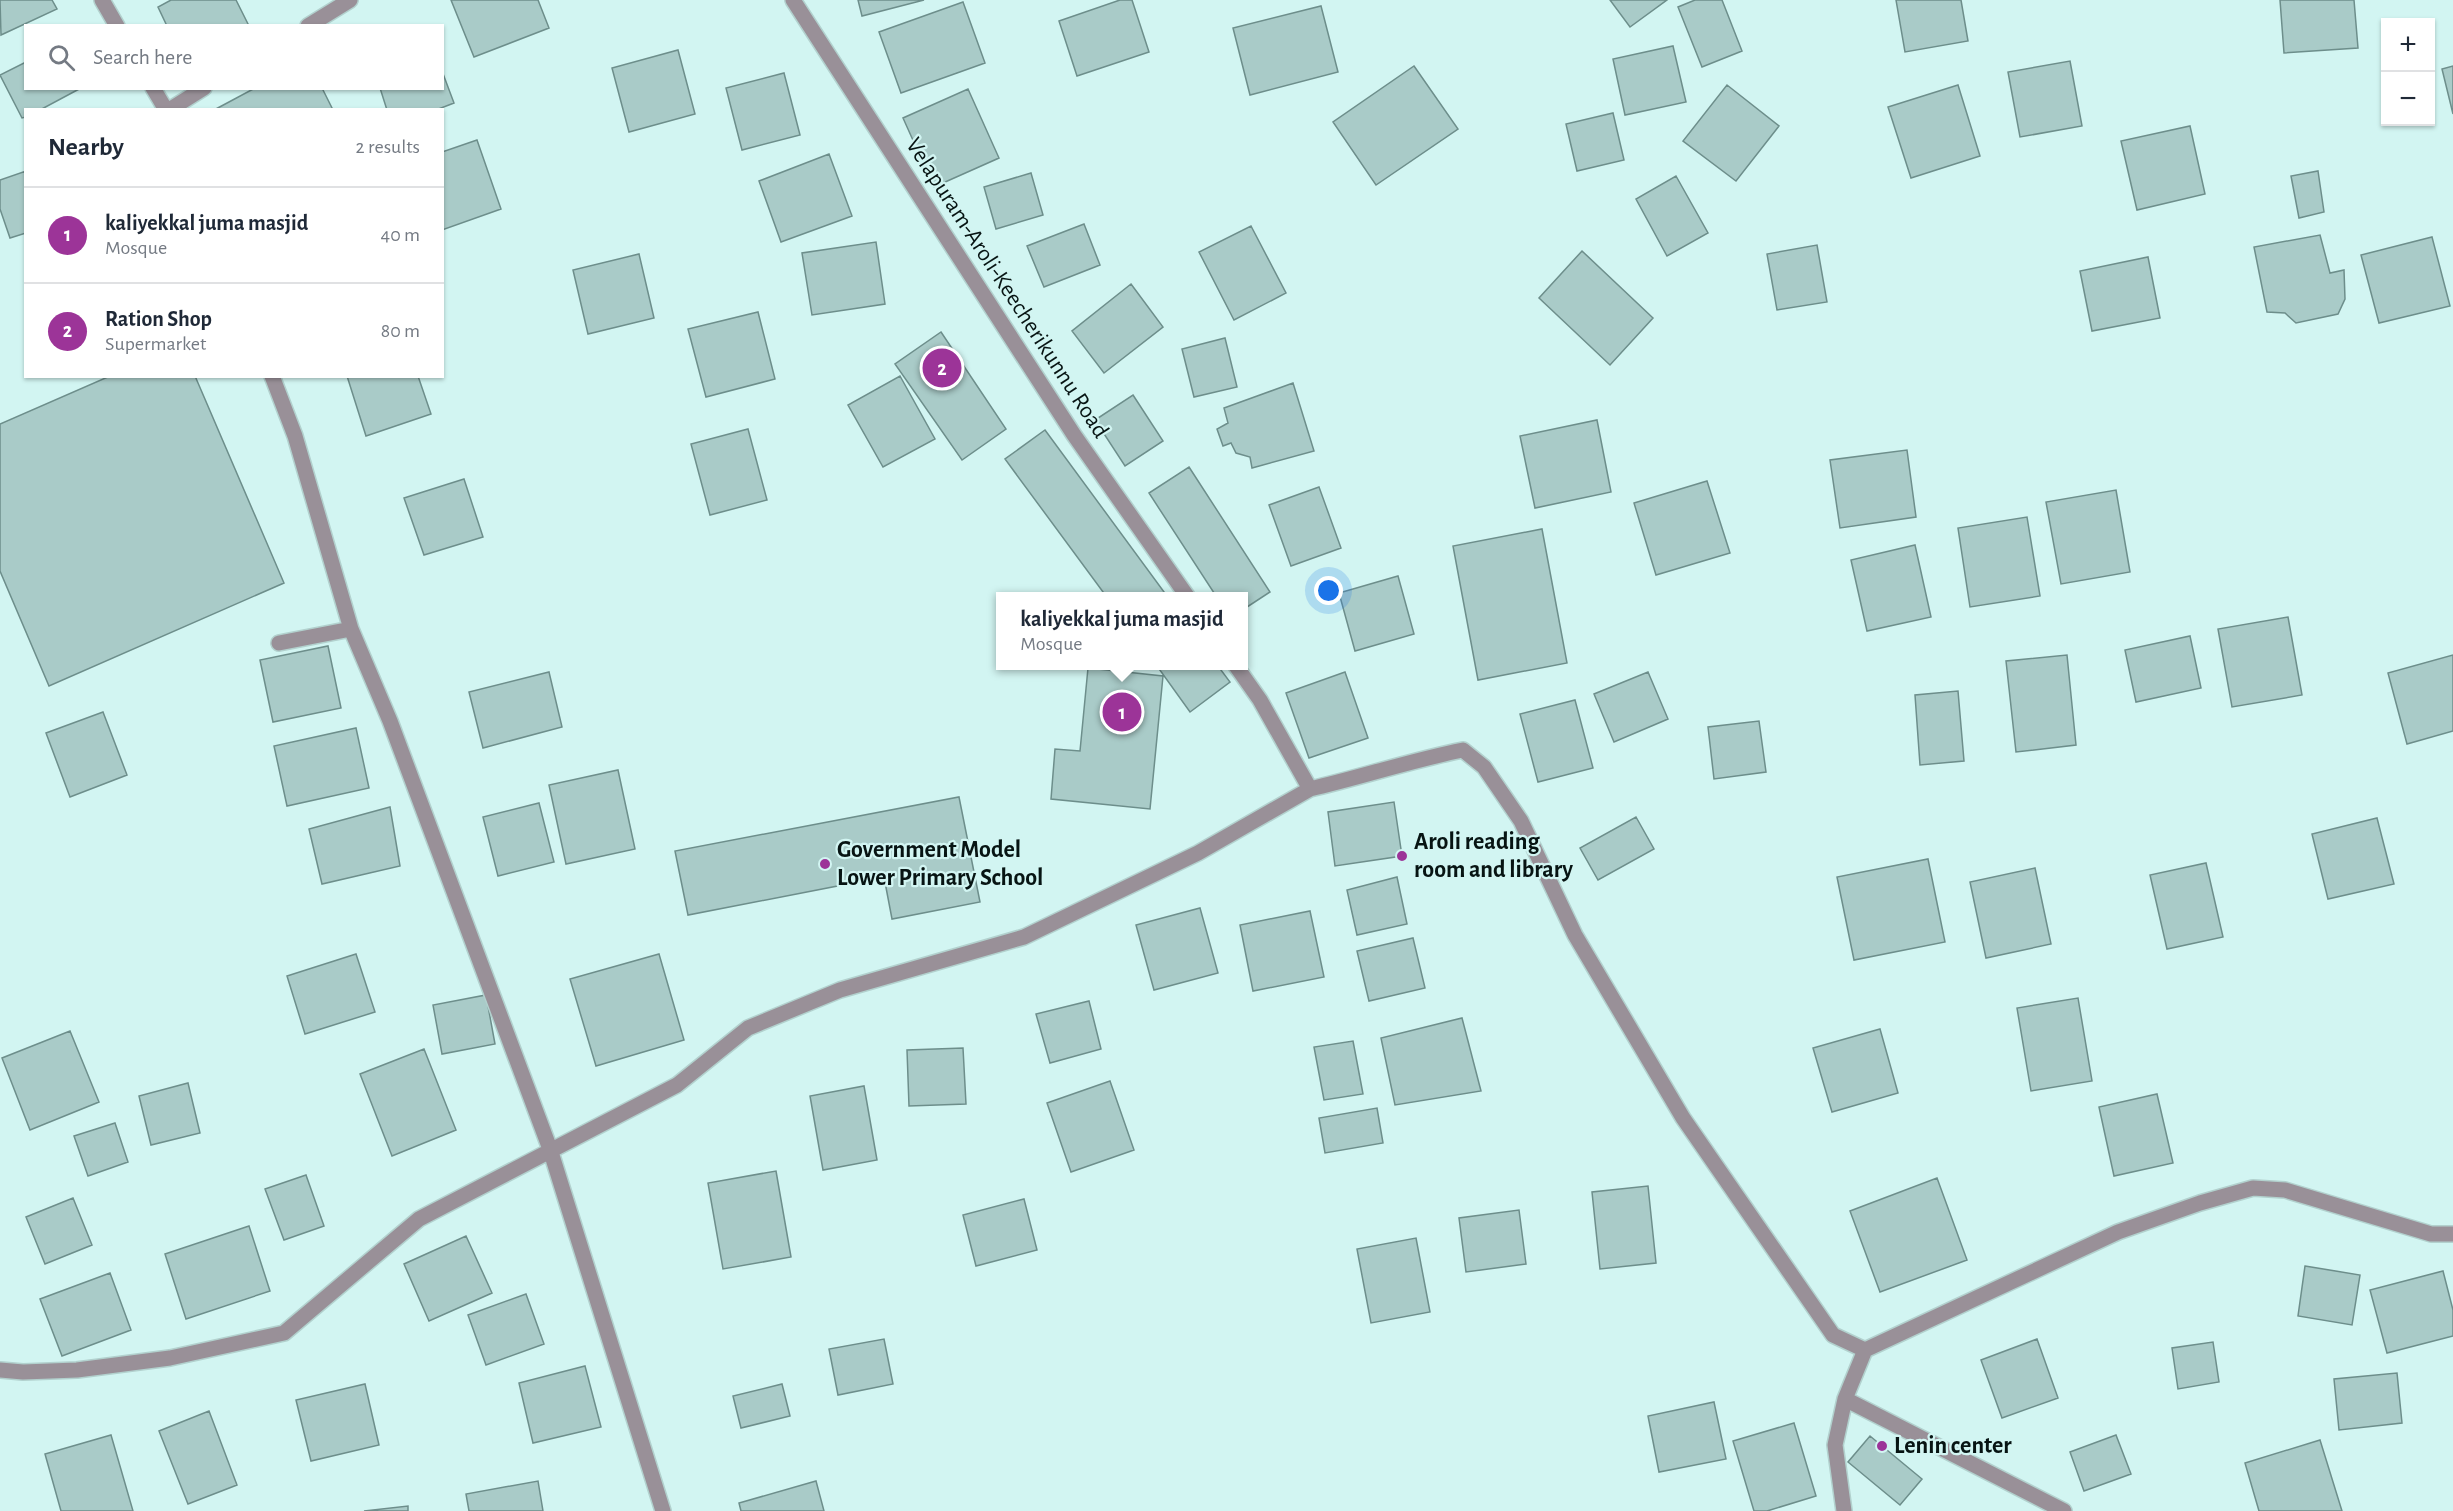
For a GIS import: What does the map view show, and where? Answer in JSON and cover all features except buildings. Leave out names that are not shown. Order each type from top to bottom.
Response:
[{"type":"street","points":[[102,0],[116,24]]},
{"type":"street","points":[[311,24],[350,0]]},
{"type":"street","name":"Velapuram-Aroli-Keecherikunnu Road","points":[[793,0],[1074,435],[1184,592]]},
{"type":"street","points":[[154,90],[166,108]]},
{"type":"street","points":[[170,108],[201,90]]},
{"type":"street","points":[[273,378],[294,436],[351,629],[390,721],[550,1149],[663,1511]]},
{"type":"street","points":[[279,643],[351,629]]},
{"type":"street","points":[[1239,670],[1260,700],[1310,789]]},
{"type":"street","points":[[0,1370],[23,1372],[77,1370],[170,1358],[284,1333],[419,1219],[677,1085],[748,1028],[840,990],[1024,937],[1198,853],[1310,789],[1365,776],[1428,757],[1463,750],[1484,767],[1521,821],[1575,935],[1683,1118],[1833,1335],[1865,1350]]},
{"type":"street","points":[[1844,1511],[1835,1445],[1845,1399],[1865,1350],[2118,1232],[2200,1203],[2253,1188],[2284,1190],[2431,1234],[2453,1234]]},
{"type":"street","points":[[1845,1399],[2064,1511]]},
{"type":"place","name":"Ration Shop","points":[[942,368]]},
{"type":"place","name":"kaliyekkal juma masjid","points":[[1122,712]]},
{"type":"place","name":"Aroli reading room and library","points":[[1402,856]]},
{"type":"place","name":"Government Model Lower Primary School","points":[[825,864]]},
{"type":"place","name":"Lenin center","points":[[1882,1446]]}]
